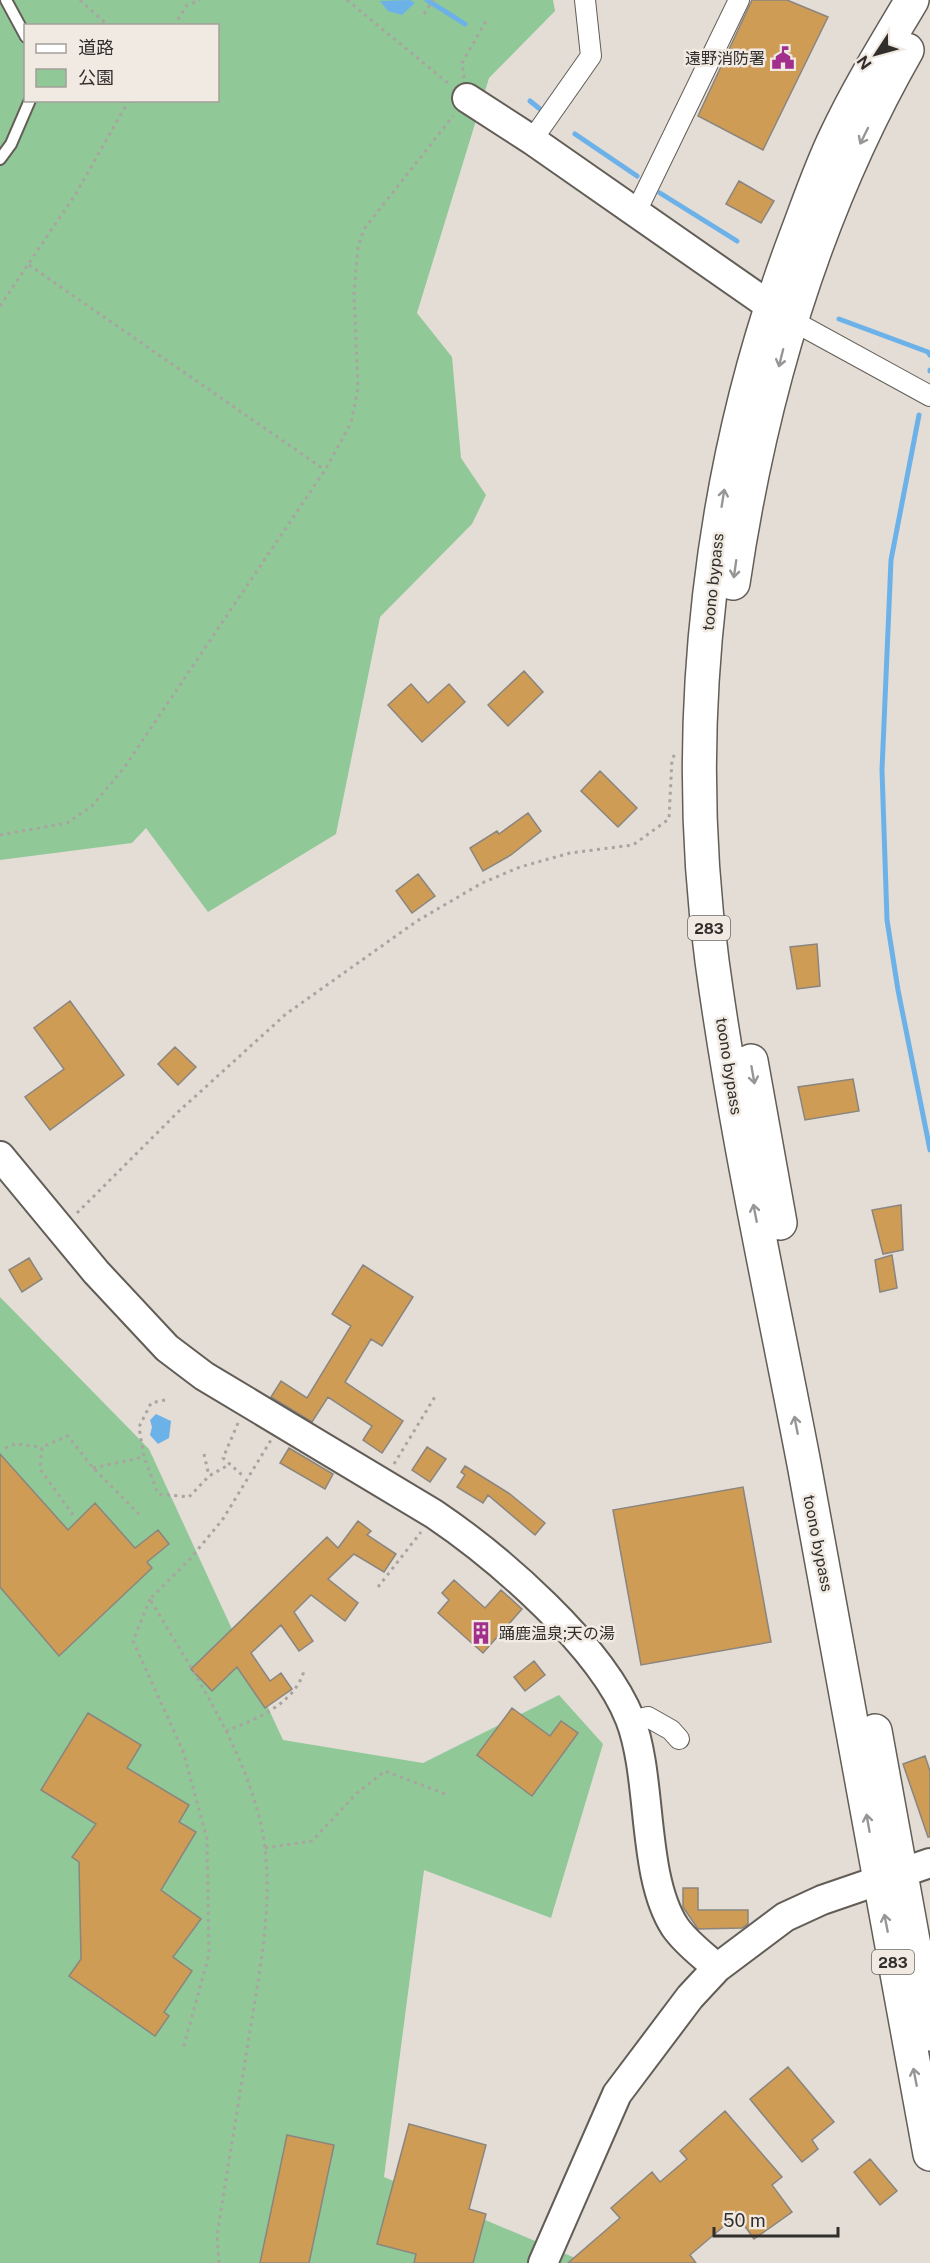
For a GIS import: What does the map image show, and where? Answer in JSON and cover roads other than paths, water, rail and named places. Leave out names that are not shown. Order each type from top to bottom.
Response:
[{"type":"highway","name":"toono bypass","points":[[774,1249],[738,1125],[711,957],[701,817],[701,732],[709,614],[726,477],[740,414],[780,314],[834,204],[869,100],[912,0]]},
{"type":"highway","name":"toono bypass","points":[[869,100],[930,10]]},
{"type":"highway","name":"toono bypass","points":[[780,314],[766,418],[738,548],[725,638],[720,728],[721,816],[731,951],[824,1573],[903,1872],[930,2034]]},
{"type":"highway","name":"toono bypass","points":[[903,1872],[930,2154]]},
{"type":"street","points":[[532,140],[591,56],[585,0]]},
{"type":"street","points":[[635,214],[740,0]]},
{"type":"street","points":[[467,98],[532,140],[780,314],[930,396]]},
{"type":"street","points":[[0,1156],[130,1311],[167,1348],[204,1376],[470,1538],[587,1649],[606,1672],[631,1721],[640,1760],[658,1887],[666,1911],[686,1941],[717,1968]]},
{"type":"street","points":[[631,1721],[648,1717],[671,1730],[679,1738]]},
{"type":"street","points":[[543,2263],[617,2094],[690,1997],[717,1968],[785,1917],[822,1900],[903,1872]]},
{"type":"lane","points":[[6,0],[24,33]]},
{"type":"lane","points":[[0,159],[12,144],[29,102]]},
{"type":"water","points":[[410,0],[415,3],[402,15],[388,11],[380,1]]},
{"type":"water","points":[[156,1414],[171,1421],[169,1438],[158,1444],[150,1435],[152,1427],[150,1420]]},
{"type":"waterway","points":[[427,0],[465,24]]},
{"type":"waterway","points":[[530,101],[545,113]]},
{"type":"waterway","points":[[575,134],[637,176]]},
{"type":"waterway","points":[[660,193],[737,241]]},
{"type":"waterway","points":[[839,319],[928,352],[930,355]]},
{"type":"waterway","points":[[919,415],[891,560],[882,770],[887,920],[898,990],[930,1150]]},
{"type":"place","name":"遠野消防署","points":[[783,58]]},
{"type":"place","name":"踊鹿温泉;天の湯","points":[[481,1633]]}]
